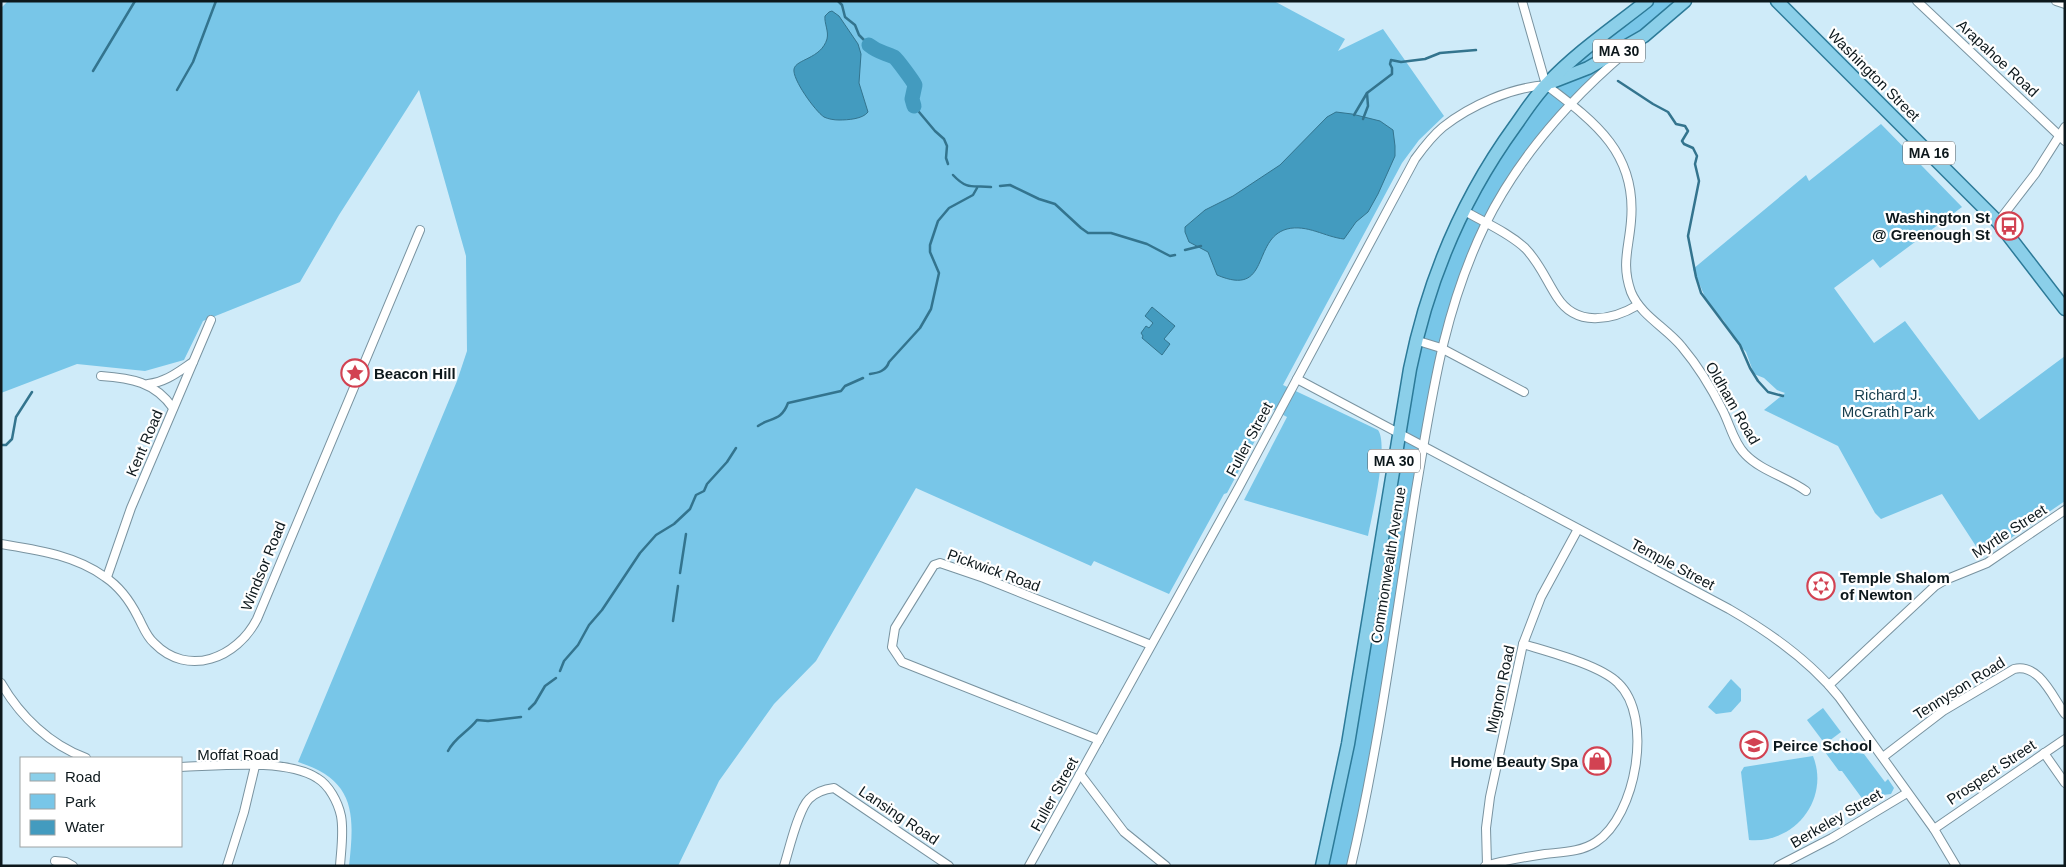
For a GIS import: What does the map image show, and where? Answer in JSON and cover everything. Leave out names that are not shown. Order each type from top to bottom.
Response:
[{"type":"main road","name":"Commonwealth Avenue","points":[[1322,866],[1348,744],[1416,340],[1439,264],[1463,210],[1492,159],[1546,85],[1576,56],[1647,1]]},
{"type":"main road","name":"Commonwealth Avenue","points":[[1546,85],[1588,68],[1644,36],[1685,1]]},
{"type":"main road","name":"Washington Street","points":[[1778,1],[1998,222],[2065,309]]},
{"type":"street","points":[[1522,1],[1546,85]]},
{"type":"street","name":"Arapahoe Road","points":[[1917,1],[2062,138]]},
{"type":"street","points":[[2056,1],[2065,4]]},
{"type":"street","name":"Commonwealth Avenue","points":[[1351,866],[1384,694],[1441,348],[1460,285],[1486,223],[1531,149],[1570,103],[1594,79],[1644,36]]},
{"type":"street","name":"Oldham Road","points":[[1546,85],[1570,103],[1600,130],[1626,169],[1632,203],[1626,260],[1631,292],[1638,305],[1682,347],[1716,398],[1742,452],[1757,465],[1806,491]]},
{"type":"street","name":"Fuller Street","points":[[1029,866],[1239,487],[1414,159],[1442,128],[1477,106],[1528,87],[1546,85]]},
{"type":"street","points":[[1998,222],[2062,138],[2065,126]]},
{"type":"street","points":[[1463,210],[1504,233],[1525,248],[1538,265],[1563,306],[1574,313],[1586,318],[1599,319],[1620,315],[1638,305]]},
{"type":"street","name":"Windsor Road","points":[[1,544],[46,552],[74,560],[107,578],[124,594],[153,643],[169,654],[190,661],[207,661],[219,657],[242,641],[257,619],[420,230]]},
{"type":"street","name":"Kent Road","points":[[107,578],[131,508],[211,320]]},
{"type":"street","points":[[1416,340],[1441,348],[1524,392]]},
{"type":"street","points":[[101,376],[146,384],[159,383],[193,362]]},
{"type":"street","name":"Temple Street","points":[[1297,379],[1740,615],[1789,649],[1829,685],[1934,828],[1956,866]]},
{"type":"street","points":[[146,384],[163,395],[173,408]]},
{"type":"street","name":"Myrtle Street","points":[[1829,685],[1935,586],[1987,563],[2065,510]]},
{"type":"street","name":"Mignon Road","points":[[1486,865],[1486,828],[1490,797],[1524,644],[1541,597],[1578,529]]},
{"type":"street","name":"Pickwick Road","points":[[1099,740],[902,662],[892,647],[895,628],[934,565],[940,563],[984,578],[1151,645]]},
{"type":"street","points":[[1486,865],[1576,850],[1597,841],[1608,832],[1621,813],[1627,797],[1635,758],[1637,732],[1634,711],[1626,693],[1618,683],[1598,671],[1524,644]]},
{"type":"street","name":"Tennyson Road","points":[[1883,757],[1943,711],[2014,669],[2021,667],[2030,669],[2037,674],[2065,714]]},
{"type":"street","points":[[1,682],[17,706],[41,731],[64,748],[84,757]]},
{"type":"street","name":"Prospect Street","points":[[1934,828],[2065,739]]},
{"type":"street","points":[[2044,753],[2065,784]]},
{"type":"street","points":[[226,866],[244,812],[255,766]]},
{"type":"street","name":"Moffat Road","points":[[182,768],[255,766],[294,769],[317,778],[325,785],[336,802],[341,816],[340,866]]},
{"type":"street","points":[[1080,774],[1124,832],[1166,866]]},
{"type":"street","name":"Lansing Road","points":[[784,866],[803,807],[809,799],[818,793],[834,788],[949,866]]},
{"type":"street","name":"Berkeley Street","points":[[1778,866],[1832,838],[1908,793]]},
{"type":"street","points":[[55,861],[66,862],[73,866]]},
{"type":"green space","points":[[8,1],[1274,1],[1345,39],[1338,51],[1383,29],[1444,116],[1419,140],[1402,163],[1283,385],[1378,430],[1381,438],[1381,465],[1368,536],[1244,500],[1287,417],[1272,409],[1227,493],[1224,494],[1169,594],[1094,561],[1091,566],[916,488],[816,661],[774,704],[719,781],[678,866],[349,866],[352,830],[351,815],[347,801],[341,789],[331,778],[317,769],[298,762],[457,381],[467,351],[466,256],[419,90],[339,215],[300,282],[203,321],[184,360],[145,371],[77,364],[1,393],[1,8]]},
{"type":"green space","points":[[1647,1],[1689,1],[1644,36],[1553,122],[1486,223],[1446,328],[1351,866],[1322,866],[1384,518],[1439,264],[1530,106]]},
{"type":"green space","name":"Richard J. McGrath Park","points":[[1881,124],[1962,207],[1880,268],[1873,259],[1834,288],[1874,343],[1905,321],[1979,420],[2065,356],[2065,501],[1983,557],[1942,494],[1881,519],[1875,513],[1838,446],[1764,410],[1785,393],[1777,390],[1764,378],[1754,374],[1746,352],[1733,338],[1724,321],[1708,304],[1693,269],[1806,175],[1809,181]]},
{"type":"green space","points":[[1731,679],[1741,689],[1741,701],[1731,712],[1716,714],[1708,707]]},
{"type":"green space","points":[[1823,708],[1841,732],[1825,744],[1807,720]]},
{"type":"green space","points":[[1846,738],[1857,753],[1864,754],[1885,782],[1888,779],[1894,788],[1891,794],[1883,795],[1878,791],[1864,801],[1842,771],[1839,771],[1825,752]]},
{"type":"green space","points":[[1813,756],[1817,772],[1817,788],[1805,816],[1794,827],[1781,835],[1766,839],[1749,840],[1741,772],[1744,767]]},
{"type":"water","points":[[832,11],[839,16],[858,44],[861,54],[859,83],[868,112],[855,119],[837,120],[824,117],[805,95],[794,74],[794,69],[799,63],[820,51],[824,46],[827,39],[825,16]]},
{"type":"water","points":[[1336,112],[1380,121],[1393,130],[1395,156],[1368,212],[1356,222],[1344,239],[1309,229],[1287,229],[1276,235],[1268,244],[1259,264],[1246,279],[1234,280],[1217,275],[1208,252],[1189,242],[1185,227],[1205,210],[1233,196],[1280,165],[1327,117]]},
{"type":"water","points":[[1152,307],[1175,326],[1164,339],[1170,344],[1162,355],[1142,338],[1141,333],[1146,326],[1149,328],[1153,323],[1145,316]]},
{"type":"waterway","points":[[93,71],[135,1]]},
{"type":"waterway","points":[[177,90],[193,62],[216,1]]},
{"type":"waterway","points":[[838,1],[842,5],[845,17],[855,25],[859,35],[869,45]]},
{"type":"waterway","points":[[869,45],[878,51],[894,57],[905,70],[915,85],[912,99],[914,106]]},
{"type":"waterway","points":[[1354,115],[1367,93],[1392,74],[1391,60],[1401,62],[1425,59],[1440,53],[1476,50]]},
{"type":"waterway","points":[[1618,81],[1668,112],[1676,124],[1685,126],[1688,131],[1682,141],[1693,148],[1697,156],[1695,164],[1699,181],[1688,236],[1701,293],[1740,345],[1758,381],[1768,392],[1783,396]]},
{"type":"waterway","points":[[1363,119],[1368,106],[1367,93]]},
{"type":"waterway","points":[[914,106],[944,139],[947,146],[946,158],[948,164]]},
{"type":"waterway","points":[[953,175],[967,185],[991,187]]},
{"type":"waterway","points":[[1000,186],[1010,185],[1039,199],[1055,204],[1088,233],[1111,233],[1147,244],[1170,256],[1175,255]]},
{"type":"waterway","points":[[870,374],[886,368],[889,362],[920,328],[931,309],[939,273],[930,252],[930,245],[938,221],[949,208],[973,195],[977,188]]},
{"type":"waterway","points":[[1185,250],[1201,246]]},
{"type":"waterway","points":[[758,426],[779,416],[788,403],[841,391],[845,386],[863,378]]},
{"type":"waterway","points":[[1,445],[6,445],[12,439],[16,417],[32,392]]},
{"type":"waterway","points":[[560,671],[564,661],[578,645],[589,625],[602,610],[640,553],[656,535],[674,524],[690,509],[696,495],[704,491],[707,484],[727,462],[736,448]]},
{"type":"waterway","points":[[680,573],[686,534]]},
{"type":"waterway","points":[[673,621],[678,586]]},
{"type":"waterway","points":[[529,709],[545,686],[556,678]]},
{"type":"waterway","points":[[448,751],[454,742],[477,720],[488,721],[521,717]]},
{"type":"place","name":"Washington St @ Greenough St","points":[[2009,226]]},
{"type":"place","name":"Beacon Hill","points":[[355,373]]},
{"type":"place","name":"Temple Shalom of Newton","points":[[1821,586]]},
{"type":"place","name":"Peirce School","points":[[1754,745]]},
{"type":"place","name":"Home Beauty Spa","points":[[1597,761]]}]
